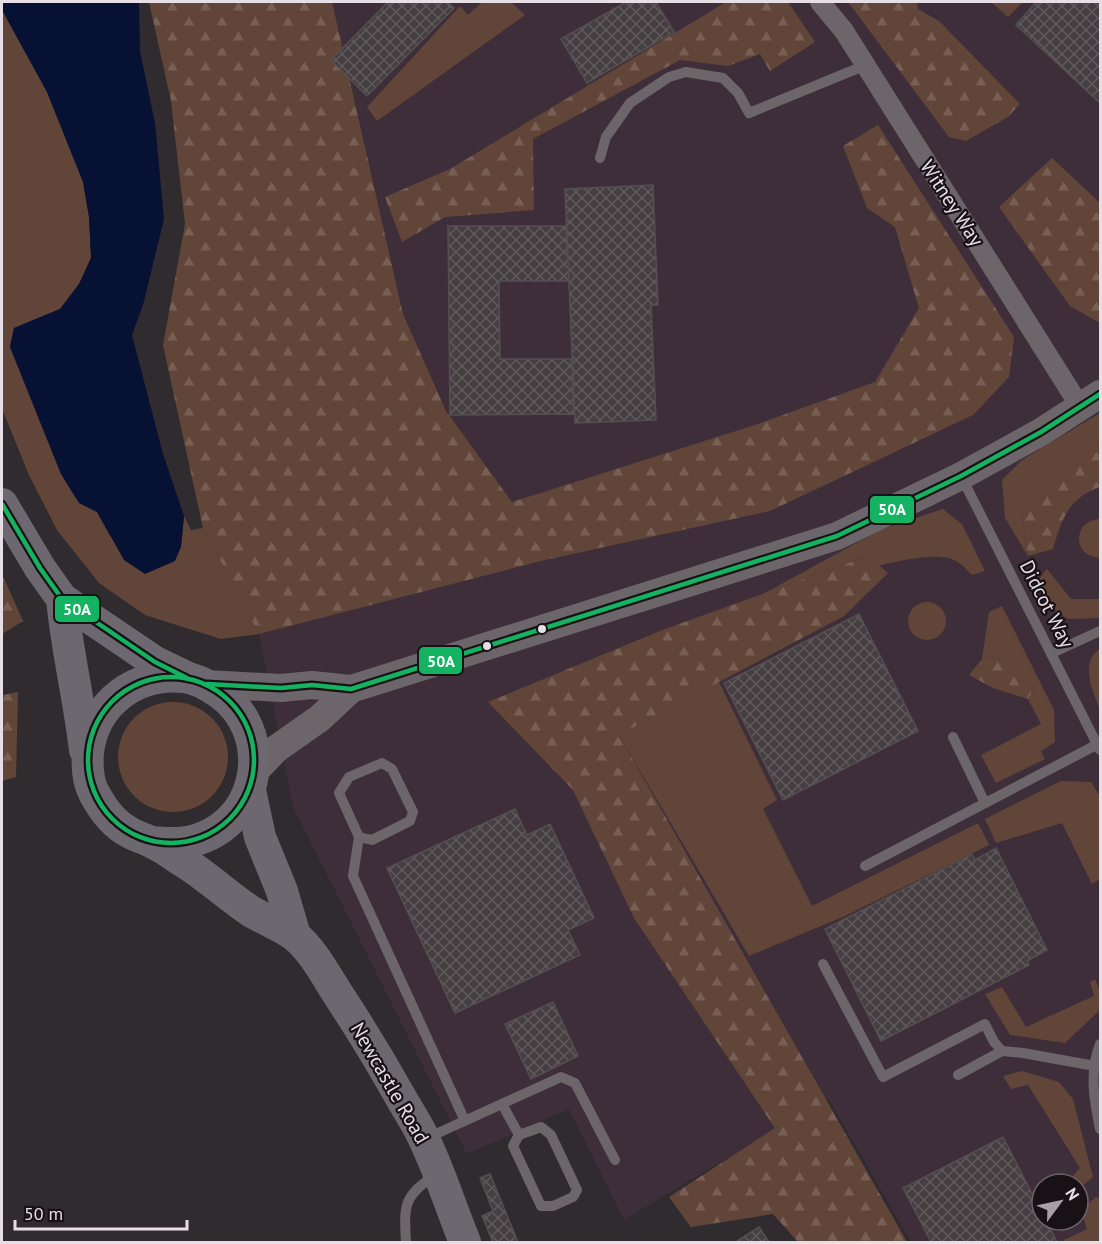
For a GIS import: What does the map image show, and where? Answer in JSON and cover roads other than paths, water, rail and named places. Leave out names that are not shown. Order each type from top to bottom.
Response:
[{"type":"main road","points":[[87,763],[90,738],[100,715],[117,696],[138,682],[162,676],[281,688],[312,685],[351,689],[837,536],[960,476],[1041,432],[1091,401]]},
{"type":"main road","points":[[2,504],[40,568],[62,599],[155,662],[229,699],[245,720],[254,744],[252,780]]},
{"type":"main road","points":[[62,599],[66,643],[79,702],[92,790],[106,813],[127,832],[152,842],[176,844],[200,839],[221,828],[238,811],[252,780],[276,749],[320,718],[351,689]]},
{"type":"main road","name":"Newcastle Road","points":[[252,780],[260,837],[282,891],[294,936]]},
{"type":"main road","name":"Newcastle Road","points":[[152,842],[201,873],[251,911],[294,936],[316,961],[355,1021],[424,1140],[465,1242]]},
{"type":"street","name":"Witney Way","points":[[820,2],[844,31],[1091,401]]},
{"type":"lane","points":[[600,158],[606,137],[630,103],[669,77],[686,72],[723,78],[738,93],[749,113],[866,65]]},
{"type":"lane","name":"Didcot Way","points":[[960,476],[1099,747]]},
{"type":"lane","points":[[1052,653],[1101,631]]},
{"type":"lane","points":[[953,737],[985,803]]},
{"type":"lane","points":[[865,866],[1099,747]]},
{"type":"lane","points":[[360,837],[372,840],[410,821],[413,813],[392,769],[382,763],[349,777],[339,793],[360,837],[353,876],[465,1121]]},
{"type":"lane","points":[[823,964],[883,1077],[986,1024],[994,1042],[1002,1052]]},
{"type":"lane","points":[[1101,1044],[1092,1080],[1101,1129]]},
{"type":"lane","points":[[958,1075],[1002,1052],[1023,1053],[1095,1066]]},
{"type":"lane","points":[[424,1140],[561,1077],[575,1083],[615,1160]]},
{"type":"lane","points":[[502,1104],[519,1135]]},
{"type":"lane","points":[[541,1127],[551,1135],[577,1190],[573,1197],[553,1206],[541,1206],[513,1146],[519,1135],[541,1127]]},
{"type":"lane","points":[[406,1242],[407,1201],[420,1185],[437,1173]]},
{"type":"water","points":[[2,2],[139,2],[140,51],[155,123],[164,219],[143,305],[132,335],[163,454],[184,516],[181,547],[175,561],[145,574],[124,560],[97,512],[79,503],[61,474],[10,347],[14,328],[60,309],[79,284],[91,258],[89,217],[83,182],[47,92],[2,10]]}]
